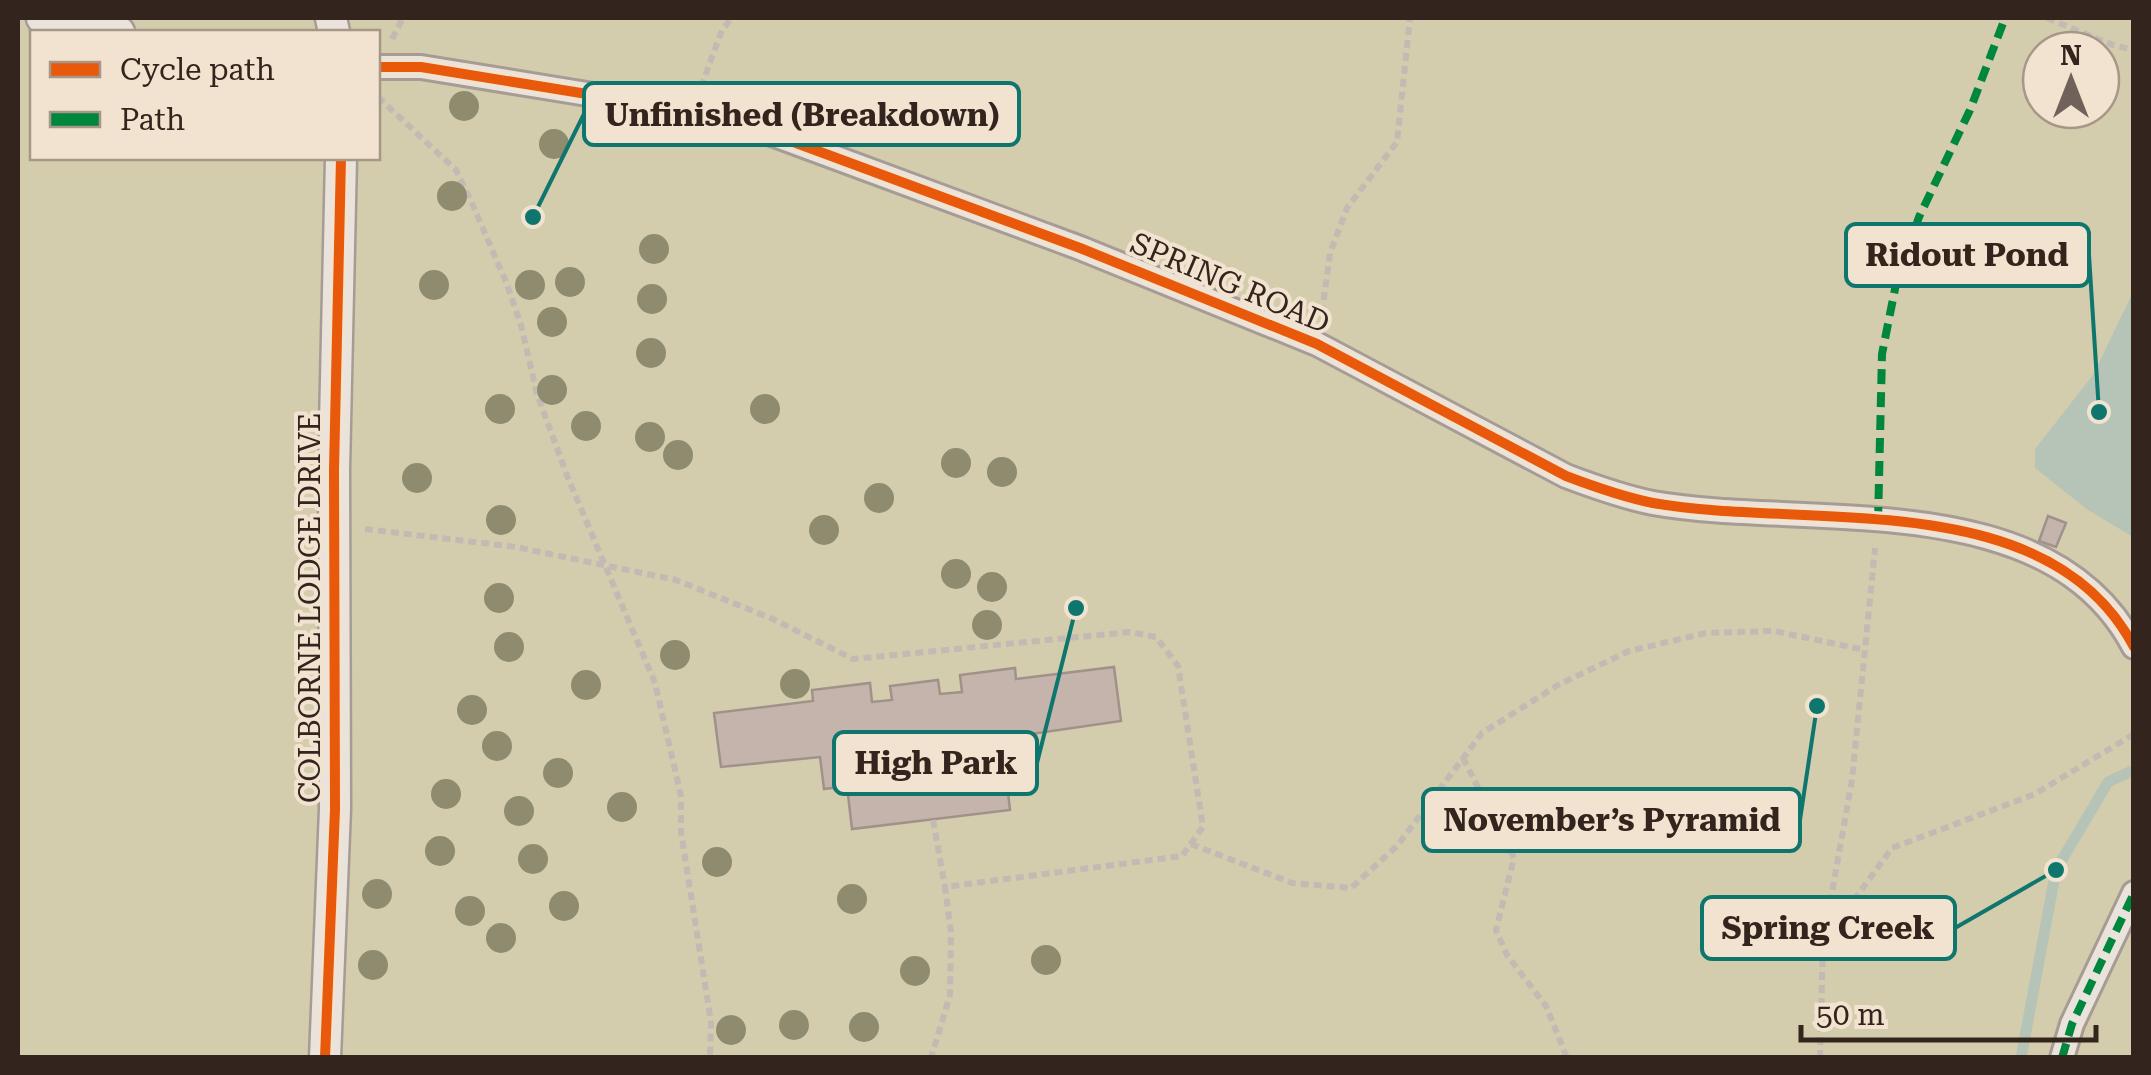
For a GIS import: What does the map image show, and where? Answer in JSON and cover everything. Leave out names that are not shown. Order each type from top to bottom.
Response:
[{"type":"street","points":[[42,18],[108,30]]},
{"type":"street","name":"SPRING ROAD","points":[[380,67],[420,67],[694,113],[769,133],[896,177],[1316,344],[1566,476],[1605,492],[1655,503],[1919,522],[1972,532],[2026,549],[2096,597],[2120,622],[2134,647]]},
{"type":"street","name":"COLBORNE LODGE DRIVE","points":[[325,1058],[335,810],[334,525],[341,160]]},
{"type":"street","points":[[2062,1058],[2072,1024],[2134,893]]},
{"type":"path","points":[[694,113],[709,62],[722,30],[732,18]]},
{"type":"path","points":[[1316,344],[1330,253],[1347,208],[1397,142],[1410,18]]},
{"type":"path","points":[[2047,18],[2134,50]]},
{"type":"path","points":[[380,98],[456,170],[506,282],[521,324],[536,394],[568,478],[655,682],[680,796],[680,832],[711,1022],[710,1058]]},
{"type":"path","points":[[1820,1058],[1823,943],[1852,780],[1878,522]]},
{"type":"path","points":[[334,525],[516,546],[676,580],[773,619],[853,659],[1130,632],[1156,637],[1178,666],[1202,826],[1182,856],[945,887]]},
{"type":"path","points":[[1191,844],[1292,883],[1351,888],[1397,846],[1482,732],[1558,684],[1630,651],[1706,633],[1774,631],[1865,650]]},
{"type":"path","points":[[1823,943],[1892,848],[2036,794],[2134,734]]},
{"type":"path","points":[[1463,758],[1514,858],[1496,930],[1507,955],[1546,1006],[1566,1058]]},
{"type":"path","points":[[931,1058],[950,995],[951,932],[933,820]]},
{"type":"shaded area","points":[[18,18],[2133,18],[2133,1057],[18,1057]]},
{"type":"shaded area","points":[[2133,292],[2133,537],[2088,510],[2035,468],[2035,449],[2093,375]]},
{"type":"building","points":[[2048,516],[2066,523],[2056,547],[2039,541]]},
{"type":"building","points":[[1114,667],[1121,721],[1024,735],[1028,763],[1005,766],[1010,810],[852,829],[847,786],[824,789],[820,757],[721,767],[714,713],[813,701],[812,690],[870,683],[872,702],[892,700],[890,686],[938,680],[940,694],[962,692],[960,675],[1015,668],[1016,679]]},
{"type":"waterway","points":[[2021,1058],[2056,870],[2108,782],[2134,770]]},
{"type":"marked path","points":[[1878,522],[1882,354],[1896,284],[1919,217],[1970,110],[2005,18]]},
{"type":"marked path","points":[[2062,1058],[2072,1024],[2134,893]]},
{"type":"cycle path","points":[[380,67],[421,67],[673,108],[769,133],[1080,248],[1317,344],[1566,476],[1609,491],[1653,503],[1849,517],[1984,536],[2044,559],[2095,595],[2134,647]]},
{"type":"cycle path","points":[[325,1058],[335,809],[334,469],[341,160]]},
{"type":"place","name":"Unfinished (Breakdown)","points":[[533,217]]},
{"type":"place","name":"Ridout Pond","points":[[2099,412]]},
{"type":"place","name":"High Park","points":[[1076,608]]},
{"type":"place","name":"November’s Pyramid","points":[[1817,706]]},
{"type":"place","name":"Spring Creek","points":[[2056,870]]}]
